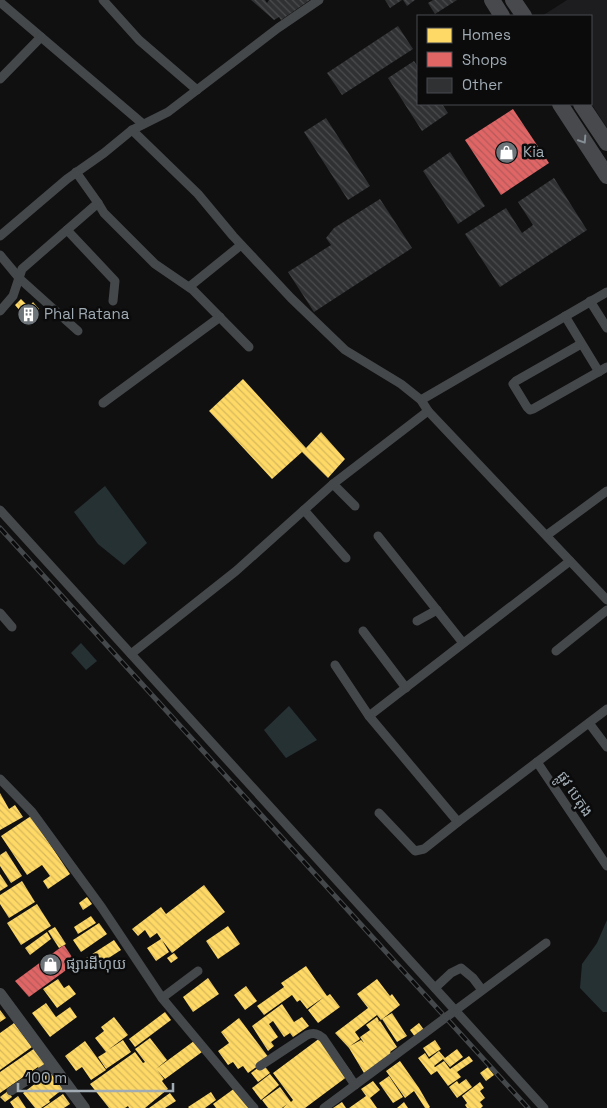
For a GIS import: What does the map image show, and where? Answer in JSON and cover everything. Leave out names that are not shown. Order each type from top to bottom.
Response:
[{"type":"highway","points":[[492,0],[501,15]]},
{"type":"highway","points":[[513,0],[523,15]]},
{"type":"highway","points":[[561,105],[607,176]]},
{"type":"highway","points":[[582,105],[607,143]]},
{"type":"street","points":[[103,0],[139,40],[197,90]]},
{"type":"street","points":[[0,236],[76,172],[104,153],[132,130],[168,112],[318,0]]},
{"type":"street","points":[[0,2],[143,124]]},
{"type":"street","points":[[0,79],[41,37]]},
{"type":"street","points":[[132,130],[198,194],[241,245],[291,298],[345,350],[401,384],[421,400],[428,411],[607,600]]},
{"type":"street","points":[[76,172],[104,213],[155,264],[189,287],[249,347]]},
{"type":"street","points":[[0,311],[13,296],[22,269],[98,203]]},
{"type":"street","points":[[67,230],[115,281],[114,301]]},
{"type":"street","points":[[189,287],[241,245]]},
{"type":"street","points":[[0,255],[20,279],[78,331]]},
{"type":"street","points":[[421,400],[607,292]]},
{"type":"street","points":[[590,301],[607,328]]},
{"type":"street","points":[[564,316],[581,344],[603,370],[530,410],[526,407],[513,384],[581,344]]},
{"type":"street","points":[[103,403],[220,317]]},
{"type":"street","points":[[131,654],[236,571],[333,484],[428,411]]},
{"type":"street","points":[[333,484],[355,506]]},
{"type":"street","points":[[547,535],[607,491]]},
{"type":"street","points":[[0,510],[544,1108]]},
{"type":"street","points":[[304,510],[346,558]]},
{"type":"street","points":[[378,536],[464,643]]},
{"type":"street","points":[[369,716],[570,561]]},
{"type":"street","points":[[417,621],[437,610]]},
{"type":"street","points":[[556,651],[607,610]]},
{"type":"street","points":[[0,613],[12,627]]},
{"type":"street","points":[[363,631],[406,688]]},
{"type":"street","points":[[335,665],[369,716],[458,822]]},
{"type":"street","points":[[378,813],[415,852],[424,849],[607,708]]},
{"type":"street","points":[[589,723],[607,748]]},
{"type":"street","name":"ផ្លូវ បេតុង","points":[[536,762],[607,866]]},
{"type":"street","points":[[0,779],[32,812],[102,908],[162,998],[254,1108]]},
{"type":"street","points":[[324,1108],[546,943]]},
{"type":"street","points":[[435,988],[451,973],[461,968],[473,978],[482,990]]},
{"type":"street","points":[[162,998],[198,971]]},
{"type":"street","points":[[0,994],[84,1108]]},
{"type":"street","points":[[260,1066],[307,1035],[312,1033],[318,1034],[323,1038],[355,1084]]},
{"type":"street","points":[[11,1091],[51,1065]]},
{"type":"shaded area","points":[[567,0],[607,0],[607,128],[592,105],[592,15],[544,15]]},
{"type":"shaded area","points":[[105,486],[147,543],[124,565],[98,544],[74,512]]},
{"type":"shaded area","points":[[81,643],[97,661],[86,670],[71,653]]},
{"type":"shaded area","points":[[289,706],[317,740],[286,758],[264,730]]},
{"type":"shaded area","points":[[607,920],[607,1012],[603,1012],[580,988],[582,964],[597,943]]},
{"type":"building: Homes","name":"Phal Ratana","points":[[21,299],[29,307],[33,302],[39,309],[27,319],[15,305]]},
{"type":"building: Homes","points":[[243,379],[306,448],[321,432],[345,459],[328,478],[302,452],[272,479],[209,411]]},
{"type":"building: Homes","points":[[0,793],[9,809],[15,805],[23,817],[0,830]]},
{"type":"building: Homes","points":[[31,816],[70,874],[48,889],[43,881],[50,876],[42,865],[27,875],[1,836]]},
{"type":"building: Homes","points":[[6,851],[22,876],[11,883],[0,866],[0,855]]},
{"type":"building: Homes","points":[[0,874],[8,886],[0,891]]},
{"type":"building: Homes","points":[[22,881],[35,902],[9,918],[0,904],[0,895]]},
{"type":"building: Homes","points":[[204,885],[225,912],[172,953],[162,940],[169,952],[156,961],[147,948],[161,939],[157,933],[150,938],[145,930],[138,936],[132,929],[161,907],[166,914]]},
{"type":"building: Homes","points":[[87,897],[92,904],[83,910],[79,903]]},
{"type":"building: Homes","points":[[37,904],[51,926],[21,945],[7,923]]},
{"type":"building: Homes","points":[[91,916],[96,923],[78,934],[74,927]]},
{"type":"building: Homes","points":[[99,923],[107,934],[81,952],[73,940]]},
{"type":"building: Homes","points":[[228,926],[240,944],[218,959],[206,941]]},
{"type":"building: Homes","points":[[55,927],[66,944],[59,948],[48,931]]},
{"type":"building: Homes","points":[[47,932],[51,939],[30,955],[25,948]]},
{"type":"building: Homes","points":[[114,940],[121,950],[90,970],[83,960]]},
{"type":"building: Homes","points":[[174,953],[178,958],[171,963],[167,958]]},
{"type":"building: Homes","points":[[306,966],[327,996],[330,994],[340,1007],[318,1023],[308,1010],[324,997],[307,1009],[300,1000],[297,1002],[292,995],[264,1015],[257,1006],[284,987],[281,983]]},
{"type":"building: Homes","points":[[208,978],[219,994],[193,1012],[183,997]]},
{"type":"building: Homes","points":[[58,979],[64,988],[69,985],[76,994],[57,1008],[43,989]]},
{"type":"building: Homes","points":[[377,979],[390,996],[392,994],[400,1005],[381,1020],[377,1015],[355,1032],[360,1039],[350,1046],[361,1040],[364,1043],[360,1037],[370,1030],[366,1025],[377,1017],[378,1022],[380,1021],[397,1047],[390,1052],[392,1055],[364,1073],[349,1048],[335,1033],[368,1008],[357,994]]},
{"type":"building: Homes","points":[[246,986],[257,1001],[245,1010],[234,995]]},
{"type":"building: Homes","points":[[46,1003],[56,1017],[70,1007],[77,1017],[50,1037],[32,1013]]},
{"type":"building: Homes","points":[[282,1004],[294,1022],[302,1017],[309,1026],[293,1037],[290,1033],[284,1037],[273,1021],[269,1024],[278,1037],[271,1042],[274,1046],[268,1051],[252,1026]]},
{"type":"building: Homes","points":[[0,1010],[6,1018],[0,1022]]},
{"type":"building: Homes","points":[[165,1012],[171,1020],[135,1047],[129,1039]]},
{"type":"building: Homes","points":[[392,1013],[407,1036],[397,1042],[382,1019]]},
{"type":"building: Homes","points":[[114,1017],[128,1035],[108,1050],[123,1040],[131,1052],[106,1069],[98,1057],[106,1052],[95,1038],[104,1031],[101,1027]]},
{"type":"building: Homes","points":[[239,1018],[269,1058],[248,1073],[243,1066],[238,1069],[233,1062],[228,1065],[218,1051],[229,1043],[221,1032]]},
{"type":"building: Homes","points":[[14,1023],[32,1047],[0,1070],[0,1033]]},
{"type":"building: Homes","points":[[419,1023],[427,1034],[418,1041],[410,1030]]},
{"type":"building: Homes","points":[[324,1035],[352,1073],[305,1108],[283,1108],[287,1104],[282,1108],[268,1108],[262,1100],[280,1087],[291,1102],[293,1100],[273,1073]]},
{"type":"building: Homes","points":[[150,1038],[167,1060],[156,1069],[194,1041],[202,1052],[165,1079],[157,1070],[164,1079],[162,1081],[168,1089],[145,1108],[129,1108],[128,1106],[125,1108],[109,1108],[90,1084],[135,1052],[143,1063],[145,1062],[135,1049]]},
{"type":"building: Homes","points":[[435,1040],[441,1049],[429,1057],[423,1048]]},
{"type":"building: Homes","points":[[85,1041],[106,1070],[91,1080],[82,1067],[76,1071],[65,1056]]},
{"type":"building: Homes","points":[[35,1048],[47,1065],[40,1070],[38,1067],[0,1093],[0,1072]]},
{"type":"building: Homes","points":[[457,1049],[463,1057],[450,1067],[443,1059],[434,1066],[444,1061],[450,1069],[469,1056],[473,1061],[457,1072],[461,1077],[448,1086],[437,1071],[431,1075],[418,1058],[425,1053],[429,1059],[439,1051],[445,1058]]},
{"type":"building: Homes","points":[[400,1061],[419,1088],[429,1108],[425,1108],[414,1091],[405,1098],[386,1071]]},
{"type":"building: Homes","points":[[263,1064],[270,1073],[258,1082],[251,1073]]},
{"type":"building: Homes","points":[[488,1067],[494,1075],[486,1081],[480,1073]]},
{"type":"building: Homes","points":[[50,1072],[63,1089],[49,1100],[50,1102],[41,1108],[35,1108],[23,1093]]},
{"type":"building: Homes","points":[[270,1074],[279,1085],[261,1100],[252,1088]]},
{"type":"building: Homes","points":[[389,1076],[403,1097],[393,1103],[379,1083]]},
{"type":"building: Homes","points":[[466,1079],[472,1087],[457,1098],[449,1087],[457,1081],[459,1084]]},
{"type":"building: Homes","points":[[373,1081],[380,1090],[370,1098],[377,1108],[349,1108],[366,1096],[361,1089]]},
{"type":"building: Homes","points":[[480,1082],[484,1088],[480,1091],[485,1098],[480,1102],[483,1106],[481,1108],[467,1108],[465,1105],[467,1103],[462,1096]]},
{"type":"building: Homes","points":[[235,1088],[250,1108],[216,1108],[213,1104]]},
{"type":"building: Homes","points":[[8,1091],[12,1097],[5,1102],[0,1097]]},
{"type":"building: Homes","points":[[211,1092],[216,1100],[205,1108],[188,1107]]},
{"type":"building: Homes","points":[[170,1093],[176,1101],[165,1108],[149,1108]]},
{"type":"building: Homes","points":[[63,1094],[70,1104],[64,1108],[43,1108]]},
{"type":"building: Homes","points":[[18,1096],[26,1108],[14,1108],[10,1102]]},
{"type":"building: Homes","points":[[342,1102],[346,1108],[333,1108]]},
{"type":"building: Homes","points":[[404,1102],[408,1108],[397,1108]]},
{"type":"building: Shops","name":"Kia","points":[[513,109],[549,163],[501,195],[465,140]]},
{"type":"building: Shops","points":[[64,945],[76,963],[29,997],[15,981]]},
{"type":"building: Other","points":[[251,0],[265,0],[267,3],[269,0],[310,0],[281,20],[279,17],[274,20]]},
{"type":"building: Other","points":[[385,0],[402,0],[390,8]]},
{"type":"building: Other","points":[[403,0],[415,0],[407,6]]},
{"type":"building: Other","points":[[433,0],[457,0],[435,14],[428,3]]},
{"type":"building: Other","points":[[398,26],[413,49],[342,95],[327,73]]},
{"type":"building: Other","points":[[414,61],[417,66],[417,105],[443,105],[448,113],[422,131],[388,78]]},
{"type":"building: Other","points":[[326,118],[370,186],[348,200],[304,132]]},
{"type":"building: Other","points":[[450,152],[485,206],[458,224],[423,171]]},
{"type":"building: Other","points":[[554,178],[587,230],[500,287],[465,234],[506,208],[522,233],[533,225],[518,202]]},
{"type":"building: Other","points":[[380,199],[412,248],[314,312],[288,272],[331,245],[326,238],[334,228]]},
{"type":"railway","points":[[0,528],[528,1108]]},
{"type":"place","name":"Kia","points":[[507,152]]},
{"type":"place","name":"Phal Ratana","points":[[28,314]]},
{"type":"place","name":"ផ្សារដីហុយ","points":[[50,964]]}]
